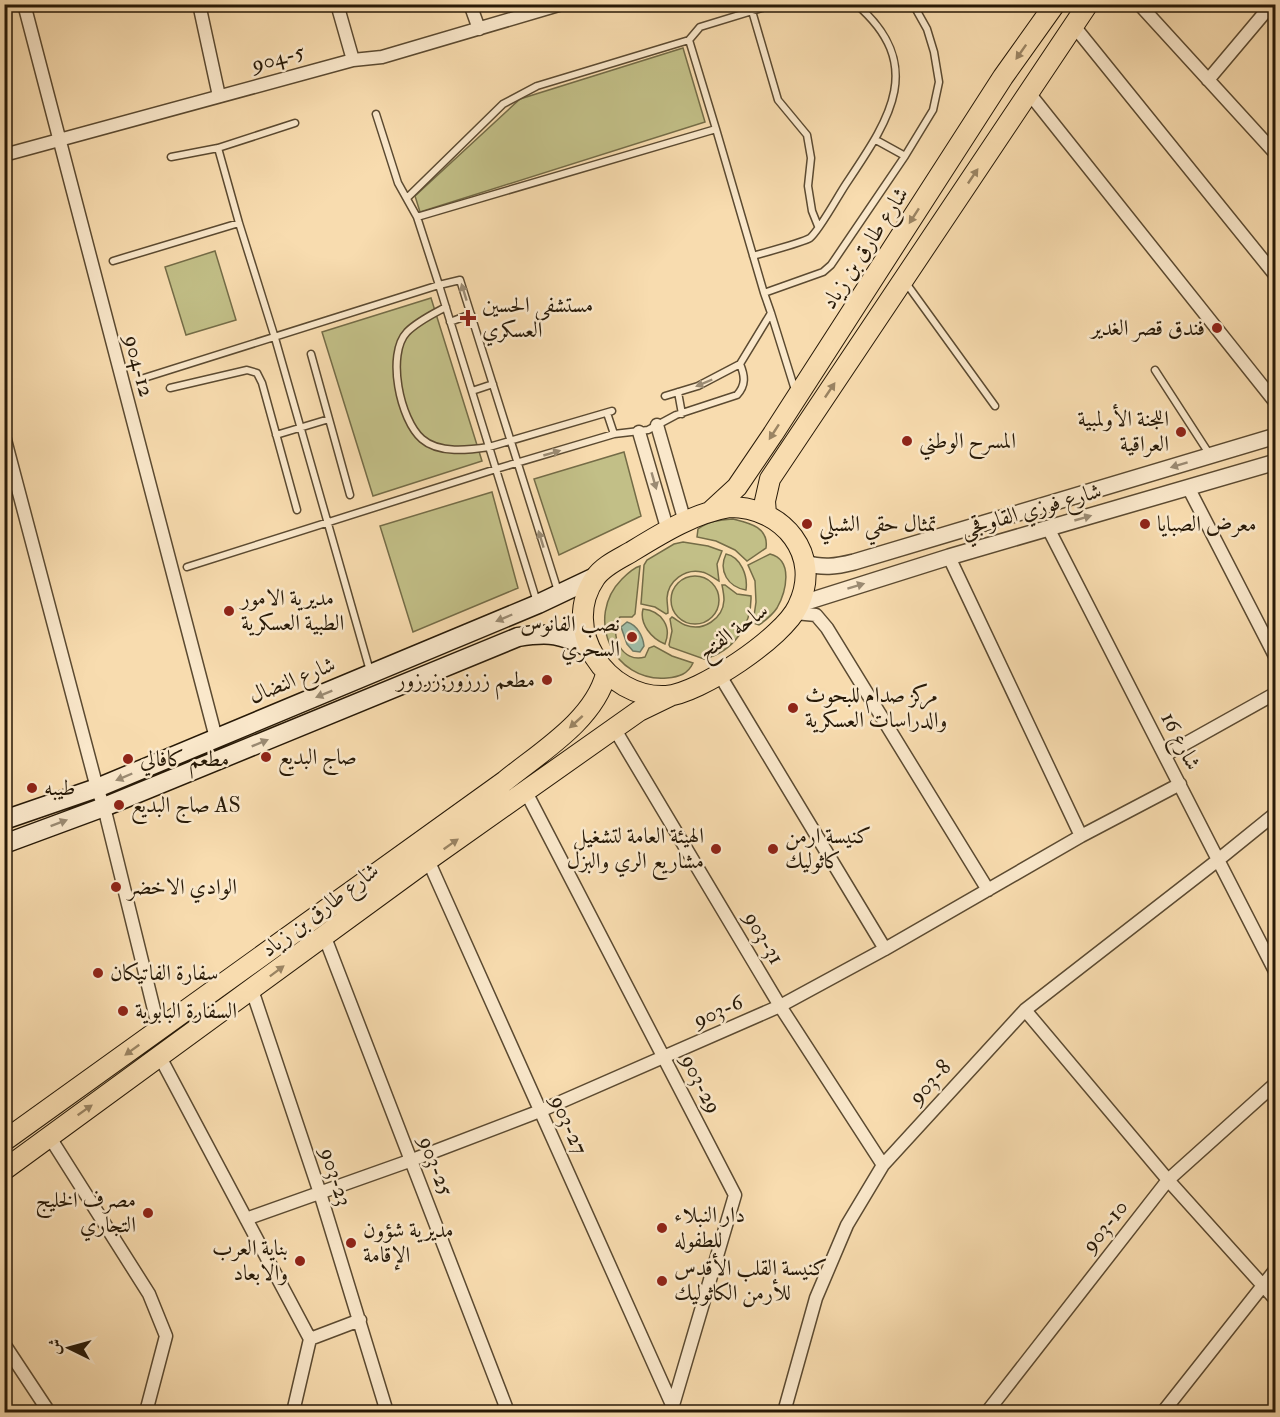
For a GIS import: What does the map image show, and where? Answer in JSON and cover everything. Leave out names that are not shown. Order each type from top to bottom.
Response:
[{"type":"main road","name":"شارع طارق بن زياد","points":[[710,511],[737,487],[1004,77],[1055,4]]},
{"type":"main road","points":[[766,514],[765,501],[770,479],[1088,4]]},
{"type":"main road","name":"ساحة الفتح","points":[[742,507],[766,514],[791,534],[804,563],[805,577],[797,609],[781,629],[761,646],[719,674],[670,696],[636,692],[606,674],[590,648],[584,622],[585,606],[595,577],[610,565],[677,526],[710,511],[742,507]]},
{"type":"main road","name":"شارع النضال","points":[[4,820],[98,788],[538,604],[595,577]]},
{"type":"main road","name":"شارع النضال","points":[[4,844],[104,807],[518,637],[544,633],[567,637],[590,648]]},
{"type":"main road","name":"شارع طارق بن زياد","points":[[4,1141],[505,780],[581,719],[603,688],[606,674]]},
{"type":"main road","name":"شارع طارق بن زياد","points":[[4,1170],[428,860],[639,711],[670,696]]},
{"type":"street","name":"904-12","points":[[24,4],[216,738]]},
{"type":"street","points":[[199,4],[219,96]]},
{"type":"street","points":[[338,4],[353,60]]},
{"type":"street","points":[[470,4],[479,29]]},
{"type":"street","name":"904-5","points":[[4,154],[353,60],[382,57],[562,4]]},
{"type":"street","points":[[1139,4],[1275,154]]},
{"type":"street","points":[[1208,80],[1272,4]]},
{"type":"street","points":[[1074,26],[1275,276]]},
{"type":"street","points":[[1029,93],[1275,403]]},
{"type":"street","points":[[657,425],[677,526]]},
{"type":"street","points":[[639,432],[677,526]]},
{"type":"street","points":[[4,436],[104,807],[159,1030]]},
{"type":"street","name":"شارع فوزي القاوقجي","points":[[804,563],[819,567],[832,567],[854,562],[1275,436]]},
{"type":"street","name":"شارع فوزي القاوقجي","points":[[797,609],[949,557],[1275,462]]},
{"type":"street","points":[[1188,488],[1275,658]]},
{"type":"street","name":"شارع 16","points":[[1048,528],[1275,973]]},
{"type":"street","points":[[949,557],[1082,836]]},
{"type":"street","points":[[797,609],[816,615],[827,628],[988,890]]},
{"type":"street","points":[[719,674],[885,949]]},
{"type":"street","points":[[1165,755],[1275,693]]},
{"type":"street","name":"903-31","points":[[614,728],[780,1006],[883,1165]]},
{"type":"street","name":"903-6","points":[[246,1219],[412,1160],[540,1111],[780,1006],[885,949],[1082,836],[1180,784]]},
{"type":"street","name":"903-29","points":[[525,792],[735,1195],[672,1410]]},
{"type":"street","name":"903-8","points":[[784,1413],[816,1298],[847,1225],[883,1165],[1024,1010],[1275,813]]},
{"type":"street","name":"903-27","points":[[428,860],[672,1410]]},
{"type":"street","name":"903-25","points":[[324,935],[508,1413]]},
{"type":"street","name":"903-23","points":[[252,990],[320,1193],[387,1413]]},
{"type":"street","points":[[1024,1010],[1168,1180],[1275,1300]]},
{"type":"street","points":[[160,1057],[310,1339],[293,1413]]},
{"type":"street","name":"903-10","points":[[987,1413],[1168,1180],[1275,1083]]},
{"type":"street","points":[[50,1136],[149,1294],[166,1335],[146,1413]]},
{"type":"street","points":[[1163,1413],[1275,1269]]},
{"type":"street","points":[[310,1339],[360,1320]]},
{"type":"street","points":[[4,1344],[49,1413]]},
{"type":"lane","points":[[407,198],[503,104],[537,86],[689,40],[700,27],[775,4]]},
{"type":"lane","points":[[753,256],[810,238],[876,140],[891,108],[897,77],[891,47],[877,24],[856,4]]},
{"type":"lane","points":[[764,293],[823,272],[831,265],[905,156],[933,110],[939,82],[934,52],[927,29],[913,4]]},
{"type":"lane","points":[[752,11],[778,100],[807,135],[811,158],[808,186],[812,211],[818,226]]},
{"type":"lane","points":[[689,40],[797,397]]},
{"type":"lane","points":[[376,114],[398,183],[417,217],[538,604]]},
{"type":"lane","points":[[171,157],[218,148],[295,123]]},
{"type":"lane","points":[[417,217],[716,129]]},
{"type":"lane","points":[[876,140],[905,156]]},
{"type":"lane","points":[[218,148],[371,674]]},
{"type":"lane","points":[[113,261],[239,222]]},
{"type":"lane","points":[[144,378],[460,280],[559,594]]},
{"type":"lane","points":[[904,280],[995,406]]},
{"type":"lane","points":[[446,307],[428,316],[406,333],[397,352],[396,379],[400,398],[412,425],[422,439],[440,448],[470,450],[511,441],[609,412],[614,434]]},
{"type":"lane","points":[[665,396],[709,382],[740,364],[771,313]]},
{"type":"lane","points":[[450,322],[471,315]]},
{"type":"lane","points":[[311,354],[350,495]]},
{"type":"lane","points":[[187,567],[614,434],[639,432],[737,395],[745,382],[740,364]]},
{"type":"lane","points":[[170,388],[247,370],[257,373],[262,383],[297,510]]},
{"type":"lane","points":[[1155,370],[1210,456]]},
{"type":"lane","points":[[472,391],[493,384]]},
{"type":"lane","points":[[678,392],[682,414]]},
{"type":"lane","points":[[276,435],[328,419]]},
{"type":"shaded area","points":[[683,48],[705,122],[420,212],[415,196],[520,99]]},
{"type":"shaded area","points":[[215,251],[236,320],[186,335],[165,267]]},
{"type":"shaded area","points":[[431,298],[482,461],[373,496],[322,332]]},
{"type":"shaded area","points":[[624,452],[641,516],[559,555],[534,479]]},
{"type":"shaded area","points":[[492,492],[518,588],[413,632],[380,526]]},
{"type":"shaded area","points":[[733,519],[757,527],[766,541],[766,548],[747,561],[735,550],[716,541],[697,537],[698,529],[706,524]]},
{"type":"shaded area","points":[[683,542],[722,551],[717,564],[719,581],[704,573],[690,572],[678,577],[670,586],[667,598],[668,613],[641,604],[644,565],[647,560],[674,544]]},
{"type":"shaded area","points":[[726,554],[736,559],[742,568],[746,579],[746,590],[734,586],[726,577],[723,566]]},
{"type":"shaded area","points":[[770,554],[778,557],[782,563],[786,577],[785,585],[777,608],[759,625],[753,623],[756,602],[755,581],[748,565]]},
{"type":"shaded area","points":[[640,566],[635,614],[632,617],[620,617],[617,624],[619,646],[630,656],[637,658],[645,657],[649,648],[654,646],[672,656],[693,663],[689,670],[679,676],[648,677],[632,670],[619,659],[610,645],[605,628],[605,611],[611,594],[624,577]]},
{"type":"shaded area","points":[[690,576],[700,576],[712,583],[719,595],[719,605],[712,617],[700,624],[690,624],[675,613],[671,605],[671,595],[682,580]]},
{"type":"shaded area","points":[[722,585],[737,594],[751,596],[748,617],[739,636],[724,650],[704,659],[670,647],[672,631],[670,619],[672,617],[692,627],[711,622],[723,607]]},
{"type":"shaded area","points":[[643,609],[650,610],[664,621],[667,632],[665,644],[656,639],[648,630],[643,620]]},
{"type":"shaded area","points":[[627,622],[637,628],[641,635],[644,646],[640,652],[633,651],[627,644],[621,627]]},
{"type":"place","name":"مستشفى الحسين العسكري","points":[[468,318]]},
{"type":"place","name":"فندق قصر الغدير","points":[[1217,328]]},
{"type":"place","name":"اللجنة الأولمبية العراقية","points":[[1181,432]]},
{"type":"place","name":"المسرح الوطني","points":[[907,441]]},
{"type":"place","name":"تمثال حقي الشبلي","points":[[807,524]]},
{"type":"place","name":"معرض الصبايا","points":[[1145,524]]},
{"type":"place","name":"مديرية الامور الطبية العسكرية","points":[[229,611]]},
{"type":"place","name":"نصب الفانوس السحري","points":[[632,637]]},
{"type":"place","name":"مطعم زرزور;زرزور","points":[[547,680]]},
{"type":"place","name":"مركز صدام للبحوث والدراسات العسكرية","points":[[793,708]]},
{"type":"place","name":"صاج البديع","points":[[266,757]]},
{"type":"place","name":"مطعم كافالي","points":[[128,759]]},
{"type":"place","name":"طيبه","points":[[32,788]]},
{"type":"place","name":"صاج البديع AS","points":[[119,805]]},
{"type":"place","name":"الهيئة العامة لتشغيل مشاريع الري والبزل","points":[[716,849]]},
{"type":"place","name":"كنيسة ارمن كاثوليك","points":[[773,849]]},
{"type":"place","name":"الوادي الاخضر","points":[[116,887]]},
{"type":"place","name":"سفارة الفاتيكان","points":[[98,973]]},
{"type":"place","name":"السفارة البابوية","points":[[123,1011]]},
{"type":"place","name":"مصرف الخليج التجاري","points":[[148,1213]]},
{"type":"place","name":"دار النبلاء للطفوله","points":[[662,1228]]},
{"type":"place","name":"مديرية شؤون الإقامة","points":[[351,1243]]},
{"type":"place","name":"بناية العرب والابعاد","points":[[300,1261]]},
{"type":"place","name":"كنيسة القلب الأقدس للأرمن الكاثوليك","points":[[662,1281]]}]
